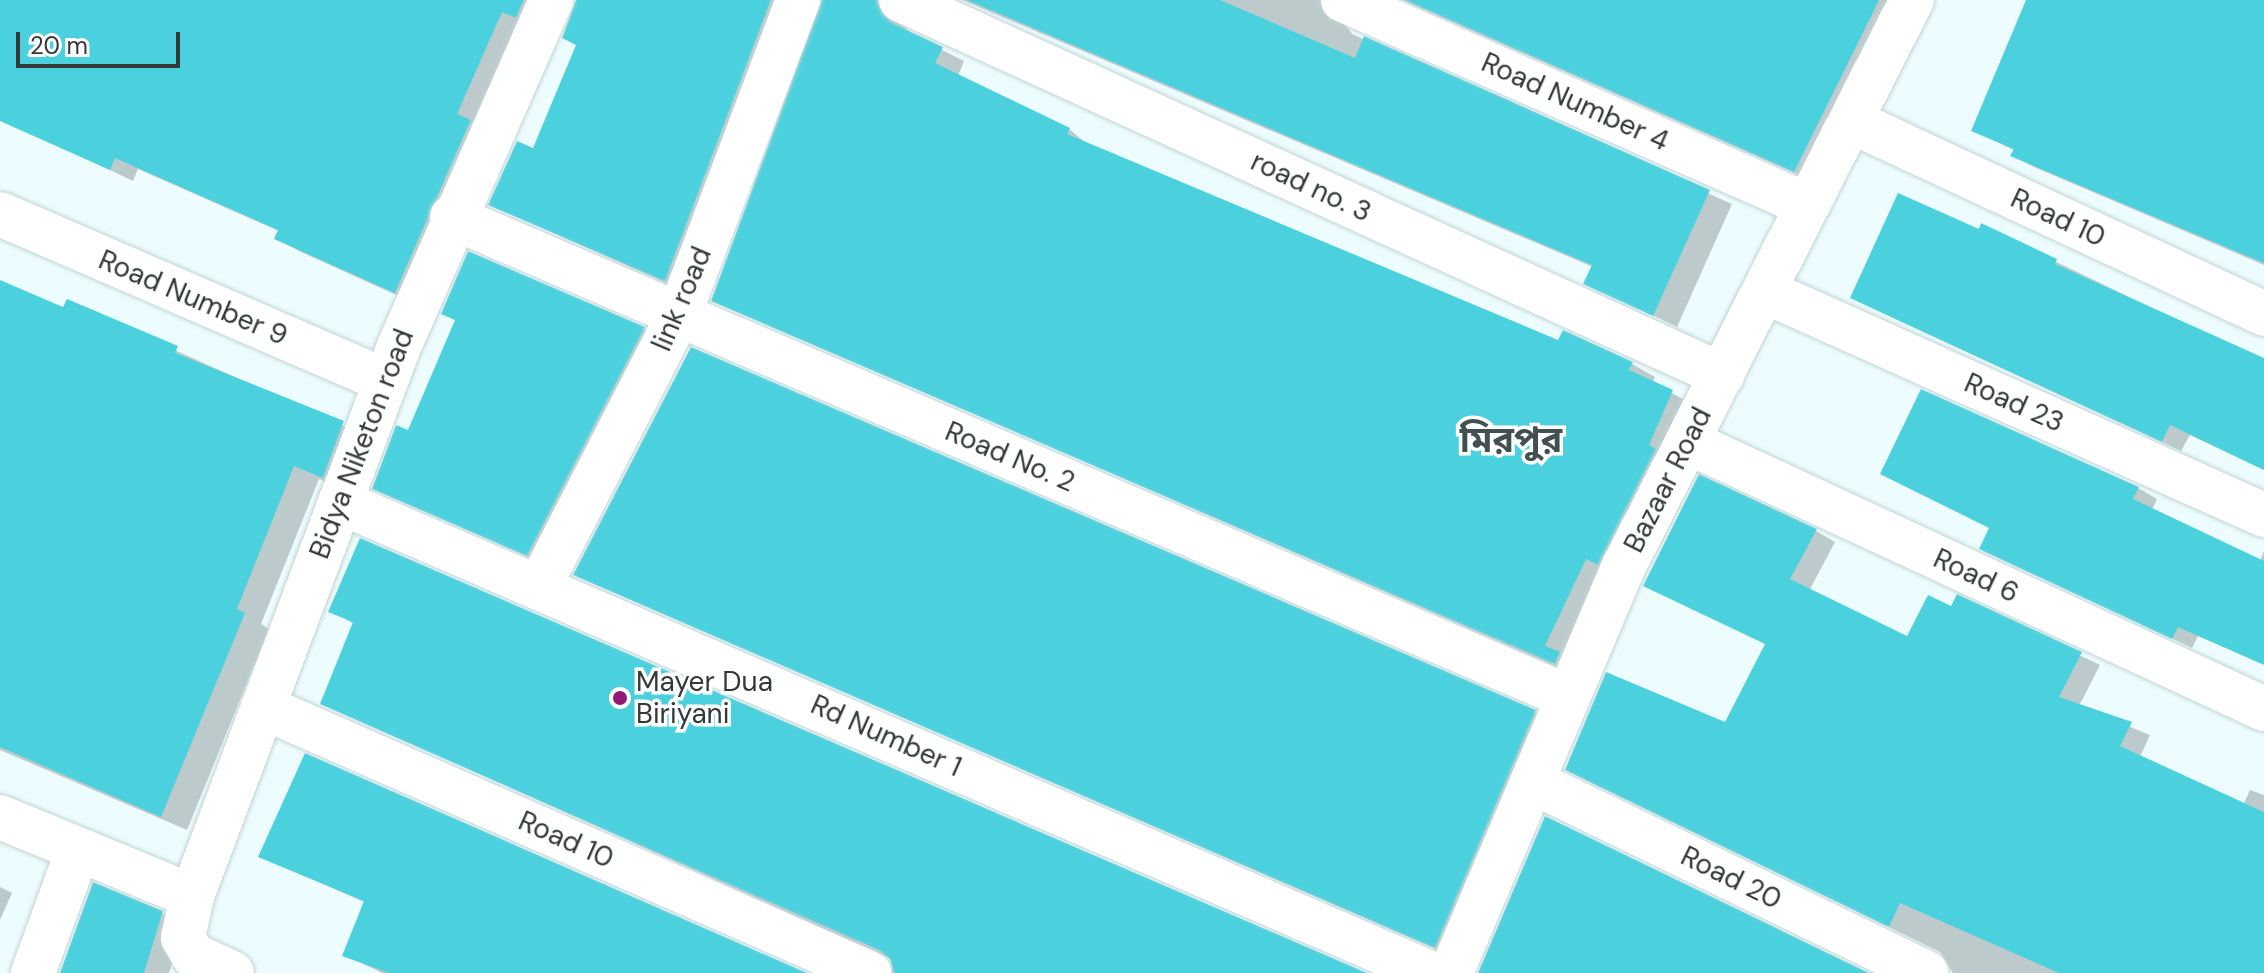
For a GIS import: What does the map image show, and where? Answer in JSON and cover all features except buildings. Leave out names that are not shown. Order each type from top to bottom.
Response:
[{"type":"street","name":"Bidya Niketon road","points":[[232,973],[193,955],[183,938],[192,896],[385,381],[452,217],[497,130],[551,0]]},
{"type":"street","name":"link road","points":[[540,585],[679,315],[798,0]]},
{"type":"street","name":"road no. 3","points":[[901,0],[1722,375]]},
{"type":"street","name":"Road Number 4","points":[[1343,0],[1807,205]]},
{"type":"street","name":"Bazaar Road","points":[[1451,973],[1535,783],[1625,564],[1912,0]]},
{"type":"street","name":"Road 10","points":[[1851,121],[2264,314]]},
{"type":"street","name":"Road Number 9","points":[[0,214],[385,381]]},
{"type":"street","name":"Road No. 2","points":[[452,217],[1568,697]]},
{"type":"street","name":"Road 23","points":[[1764,291],[2264,515]]},
{"type":"street","name":"Road 6","points":[[1688,442],[2264,709]]},
{"type":"street","name":"Rd Number 1","points":[[340,502],[540,585],[1430,973]]},
{"type":"street","name":"Road 10","points":[[263,707],[869,973]]},
{"type":"street","name":"Road 20","points":[[1535,783],[1926,973]]},
{"type":"street","points":[[0,817],[192,896]]},
{"type":"street","points":[[33,973],[78,850]]},
{"type":"place","name":"Mayer Dua Biriyani","points":[[620,698]]},
{"type":"district","name":"মিরপুর","points":[[1511,440]]}]
